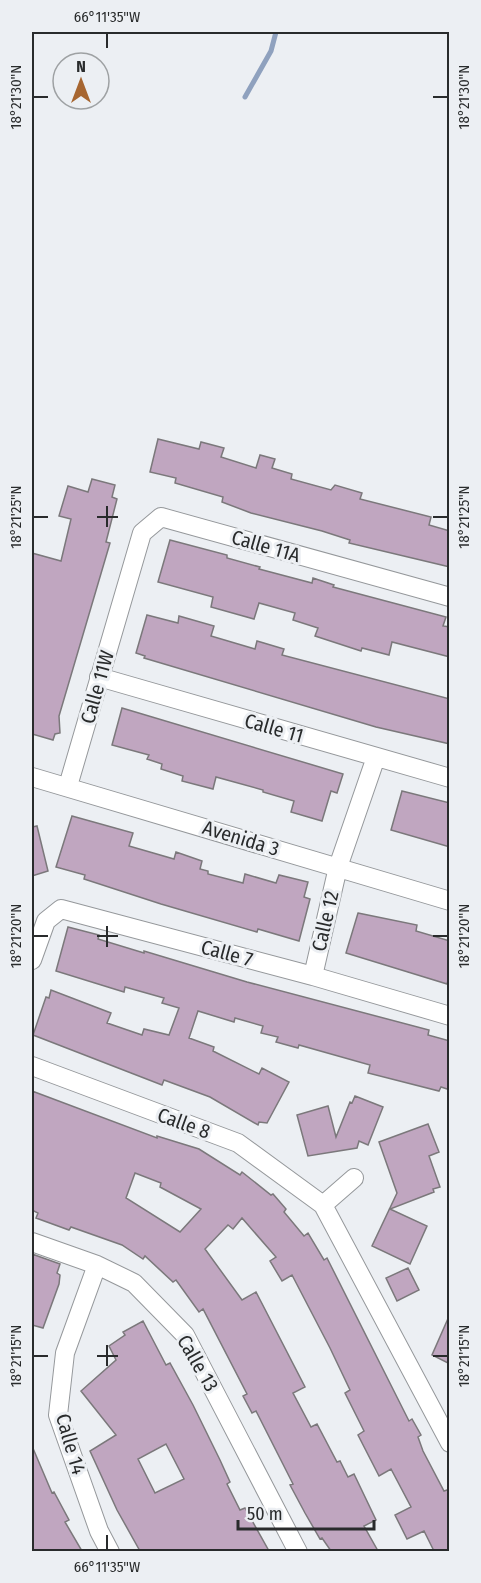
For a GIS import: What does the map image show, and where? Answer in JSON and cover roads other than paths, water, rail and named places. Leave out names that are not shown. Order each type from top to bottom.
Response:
[{"type":"street","name":"Calle 11A","points":[[126,587],[142,533],[161,517],[450,597]]},
{"type":"street","name":"Calle 11W","points":[[68,786],[126,587]]},
{"type":"street","name":"Calle 11","points":[[99,677],[450,778]]},
{"type":"street","name":"Calle 12","points":[[313,976],[338,867],[376,757]]},
{"type":"street","name":"Avenida 3","points":[[32,777],[450,901]]},
{"type":"street","name":"Calle 7","points":[[32,960],[46,921],[61,909],[313,976],[450,1016]]},
{"type":"street","name":"Calle 8","points":[[32,1066],[238,1143],[323,1205],[450,1443]]},
{"type":"street","points":[[323,1205],[354,1178]]},
{"type":"street","name":"Calle 13","points":[[32,1242],[97,1265],[134,1283],[185,1335],[298,1551]]},
{"type":"street","name":"Calle 14","points":[[97,1265],[64,1353],[58,1415],[99,1531],[110,1551]]},
{"type":"waterway","points":[[245,97],[271,51],[276,32]]}]
